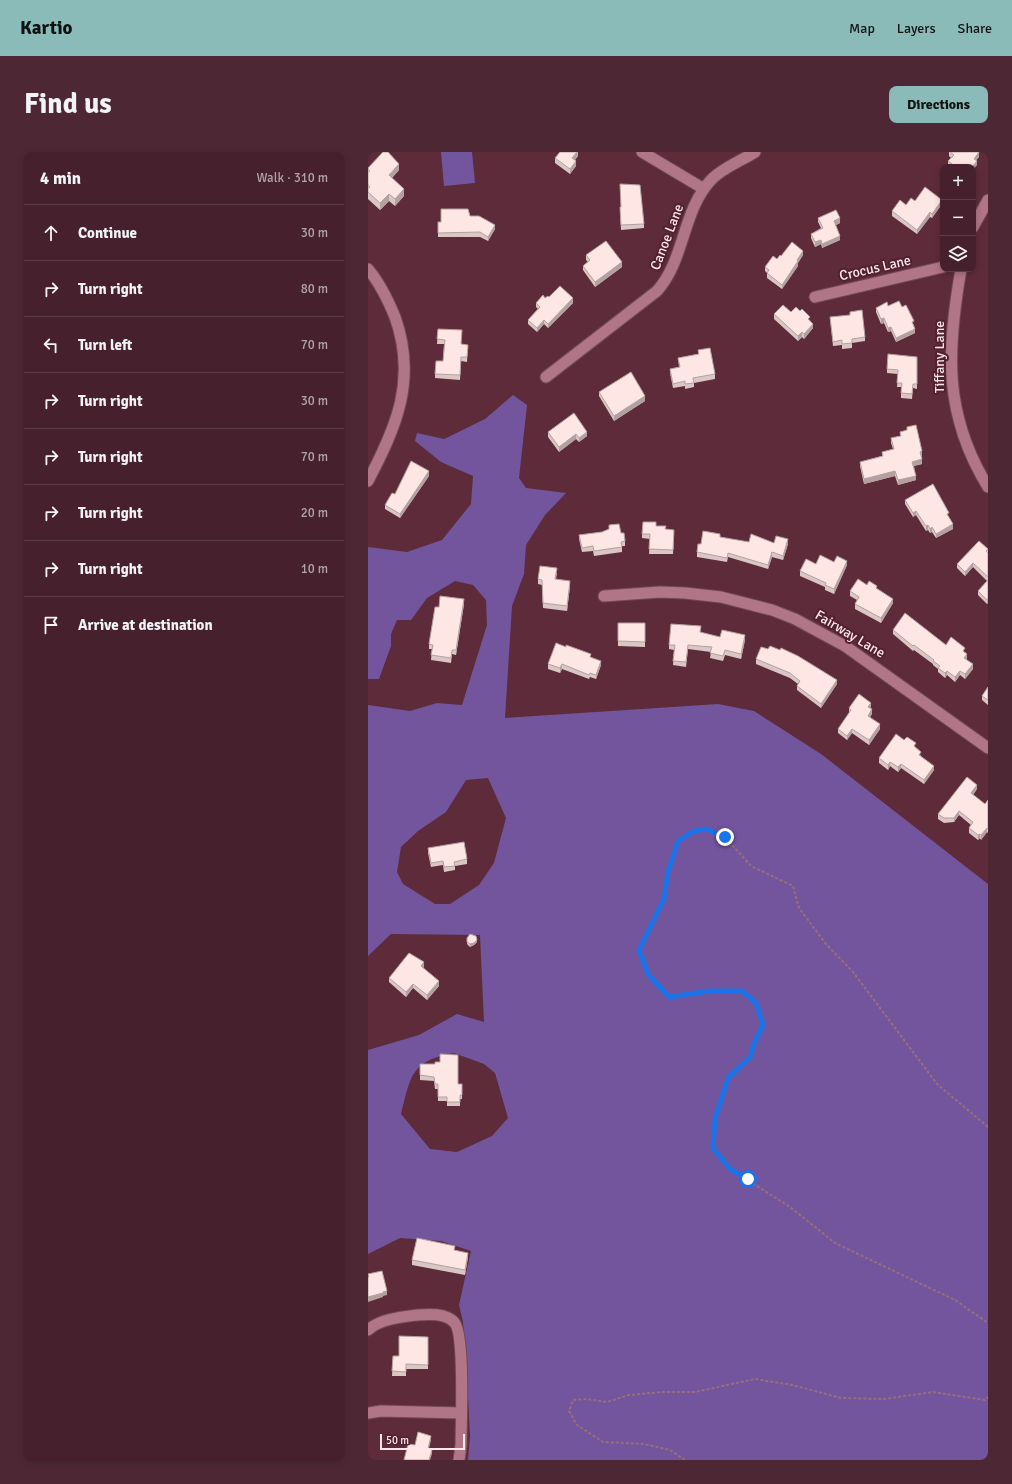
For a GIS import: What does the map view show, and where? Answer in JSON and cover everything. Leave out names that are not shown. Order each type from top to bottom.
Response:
[{"type":"street","points":[[642,152],[704,189]]},
{"type":"street","name":"Canoe Lane","points":[[546,377],[657,291],[666,281],[671,272],[697,200],[704,189],[715,176],[755,152]]},
{"type":"street","points":[[976,222],[988,200]]},
{"type":"street","name":"Crocus Lane","points":[[815,297],[940,268]]},
{"type":"street","points":[[368,269],[383,291],[392,309],[399,329],[405,367],[404,391],[396,418],[381,457],[368,481]]},
{"type":"street","name":"Tiffany Lane","points":[[961,272],[951,339],[953,395],[957,415],[966,443],[988,487]]},
{"type":"street","name":"Fairway Lane","points":[[604,596],[666,592],[721,597],[772,610],[795,619],[845,646],[988,748]]},
{"type":"street","points":[[368,1330],[382,1322],[417,1315],[440,1315],[455,1322],[460,1332],[461,1345],[461,1445],[459,1460]]},
{"type":"street","points":[[368,1413],[417,1411],[461,1413]]},
{"type":"path","points":[[988,1127],[938,1084],[897,1032],[870,993],[853,972],[826,944],[799,908],[793,886],[751,866],[725,837],[706,829],[694,831],[678,841],[668,872],[664,899],[639,950],[648,974],[669,997],[710,991],[742,991],[756,1003],[763,1025],[753,1046],[751,1056],[728,1078],[715,1119],[713,1148],[730,1169],[790,1207],[835,1243],[955,1300],[988,1323]]},
{"type":"path","points":[[685,1460],[670,1450],[651,1445],[603,1442],[577,1425],[569,1411],[573,1400],[587,1399],[607,1402],[629,1395],[655,1392],[695,1392],[755,1379],[792,1385],[841,1398],[884,1399],[933,1392],[985,1400],[988,1397]]},
{"type":"shaded area","points":[[441,152],[472,152],[475,183],[444,186]]},
{"type":"shaded area","points":[[513,395],[527,405],[519,478],[526,488],[566,493],[545,515],[526,545],[524,574],[512,606],[505,718],[718,704],[754,711],[821,754],[988,884],[988,1460],[468,1460],[470,1436],[466,1358],[463,1322],[459,1305],[471,1251],[441,1241],[400,1238],[368,1254],[368,1050],[419,1035],[457,1014],[484,1022],[480,935],[391,934],[368,956],[368,705],[410,711],[437,703],[462,705],[487,625],[486,600],[473,585],[455,581],[427,598],[411,620],[397,620],[391,634],[391,646],[379,679],[368,679],[368,547],[407,552],[442,540],[471,504],[473,476],[441,462],[415,441],[417,433],[444,439],[485,419]],"holes":[[[488,778],[506,818],[494,863],[479,885],[450,904],[435,904],[403,884],[397,872],[401,847],[418,831],[446,812],[466,780]],[[454,1053],[484,1064],[495,1073],[508,1118],[492,1136],[457,1152],[430,1149],[401,1114],[407,1089],[415,1072],[429,1060]]]},
{"type":"building","points":[[383,152],[388,152],[399,164],[389,175],[404,189],[395,199],[389,194],[380,203],[368,192],[368,188],[370,187],[368,185],[368,172],[370,171],[368,168]]},
{"type":"building","points":[[560,152],[577,152],[572,158],[576,161],[570,169],[555,158]]},
{"type":"building","points":[[950,152],[979,152],[974,159],[977,161],[974,164],[952,164],[948,161],[954,155]]},
{"type":"building","points":[[620,184],[640,185],[644,224],[621,225]]},
{"type":"building","points":[[925,187],[940,198],[940,203],[932,214],[930,212],[917,230],[892,211],[900,200],[906,205],[911,198],[915,201]]},
{"type":"building","points":[[441,209],[468,209],[470,216],[479,216],[495,225],[488,237],[480,232],[438,233],[438,222],[441,222]]},
{"type":"building","points":[[836,210],[840,218],[834,221],[840,236],[822,244],[821,240],[815,242],[811,234],[823,228],[818,218]]},
{"type":"building","points":[[606,241],[622,262],[595,282],[583,266],[590,260],[586,255]]},
{"type":"building","points":[[792,242],[803,251],[782,285],[767,273],[769,270],[765,267],[773,256],[777,259],[780,255],[781,256]]},
{"type":"building","points":[[560,286],[573,298],[548,324],[544,320],[537,328],[528,320],[540,307],[536,303],[543,295],[545,298],[548,296],[549,297]]},
{"type":"building","points":[[899,301],[902,307],[906,305],[914,321],[912,322],[915,329],[896,338],[891,327],[888,328],[884,318],[881,319],[876,308],[887,302],[888,306]]},
{"type":"building","points":[[783,305],[791,312],[796,307],[800,311],[802,309],[810,317],[808,319],[813,324],[804,334],[802,332],[798,336],[774,314]]},
{"type":"building","points":[[862,310],[865,337],[852,339],[852,343],[842,344],[842,340],[833,342],[830,317],[850,315],[850,312]]},
{"type":"building","points":[[438,329],[462,330],[461,344],[468,345],[467,357],[461,357],[460,375],[435,374],[436,361],[443,361],[445,340],[437,339]]},
{"type":"building","points":[[710,348],[715,374],[693,378],[694,383],[685,384],[685,381],[673,384],[670,369],[680,367],[678,358],[699,354],[698,350]]},
{"type":"building","points":[[888,354],[917,357],[917,384],[913,384],[912,394],[901,393],[902,383],[897,383],[898,370],[887,369]]},
{"type":"building","points":[[631,372],[645,396],[614,416],[599,392]]},
{"type":"building","points":[[574,413],[587,432],[579,438],[576,434],[559,447],[548,432]]},
{"type":"building","points":[[916,425],[922,451],[920,452],[922,459],[912,462],[916,476],[898,480],[895,471],[864,479],[860,462],[883,456],[882,452],[894,449],[891,438],[901,436],[900,432],[907,430],[907,427]]},
{"type":"building","points":[[411,461],[429,471],[400,514],[385,505],[392,493],[395,494]]},
{"type":"building","points":[[933,484],[949,513],[947,514],[953,524],[936,534],[932,527],[930,529],[928,525],[926,526],[916,511],[913,513],[905,500]]},
{"type":"building","points":[[643,522],[656,522],[656,526],[666,526],[665,529],[674,530],[673,550],[649,549],[650,534],[642,534]]},
{"type":"building","points":[[619,524],[621,533],[624,533],[625,541],[621,542],[622,547],[594,551],[593,546],[582,548],[579,535],[602,532],[609,529],[609,525]]},
{"type":"building","points":[[703,531],[720,534],[720,537],[749,542],[751,534],[774,543],[776,536],[788,539],[783,556],[772,552],[768,565],[728,553],[727,558],[697,552],[698,544],[701,544]]},
{"type":"building","points":[[979,541],[988,549],[986,551],[988,553],[988,577],[973,563],[965,572],[957,564]]},
{"type":"building","points":[[820,555],[834,562],[837,556],[847,561],[834,589],[825,585],[826,583],[800,571],[806,559],[816,564]]},
{"type":"building","points":[[540,566],[557,568],[555,579],[570,581],[567,606],[543,603],[542,580],[538,579]]},
{"type":"building","points":[[858,579],[867,585],[869,581],[877,586],[876,588],[893,599],[881,618],[855,604],[859,597],[850,591]]},
{"type":"building","points":[[988,580],[988,598],[987,600],[978,591]]},
{"type":"building","points":[[440,596],[464,599],[456,650],[452,650],[451,658],[431,655],[433,645],[429,644],[435,607],[439,607]]},
{"type":"building","points":[[905,613],[946,645],[951,637],[965,648],[963,651],[967,654],[964,658],[973,664],[965,674],[960,671],[955,677],[947,671],[945,673],[938,668],[940,666],[933,661],[934,660],[893,630]]},
{"type":"building","points":[[618,623],[645,623],[645,642],[618,641]]},
{"type":"building","points":[[671,624],[701,626],[700,632],[720,637],[722,630],[745,635],[741,654],[725,650],[723,656],[710,653],[712,647],[688,645],[686,662],[673,661],[675,645],[669,645]]},
{"type":"building","points":[[556,643],[591,654],[590,657],[601,661],[596,675],[590,673],[589,675],[562,664],[560,668],[548,664]]},
{"type":"building","points":[[770,646],[780,650],[781,648],[798,656],[837,680],[821,704],[797,686],[800,681],[790,673],[756,659],[761,647],[768,649]]},
{"type":"building","points":[[988,687],[988,700],[982,696]]},
{"type":"building","points":[[859,694],[871,703],[868,707],[872,709],[868,716],[880,724],[869,740],[852,729],[847,736],[838,729],[851,710],[849,708]]},
{"type":"building","points":[[896,734],[904,740],[907,737],[916,743],[914,746],[921,752],[919,755],[934,766],[924,780],[901,764],[898,767],[890,762],[888,765],[879,758]]},
{"type":"building","points":[[967,777],[977,785],[971,793],[985,804],[988,800],[988,829],[987,828],[981,835],[978,835],[969,828],[973,822],[959,811],[954,818],[944,818],[938,814]]},
{"type":"building","points":[[464,842],[467,859],[454,862],[455,866],[444,867],[443,861],[431,863],[428,848]]},
{"type":"building","points":[[470,934],[476,936],[477,940],[470,944],[467,942],[467,938]]},
{"type":"building","points":[[409,953],[424,962],[421,966],[439,981],[427,995],[413,984],[406,992],[389,978]]},
{"type":"building","points":[[440,1054],[458,1055],[458,1084],[462,1084],[462,1095],[460,1095],[460,1102],[447,1102],[447,1097],[438,1097],[438,1084],[435,1084],[434,1077],[420,1075],[420,1064],[435,1064],[435,1062],[440,1062]]},
{"type":"building","points":[[417,1238],[455,1246],[454,1250],[468,1253],[465,1270],[412,1260]]},
{"type":"building","points":[[382,1271],[387,1291],[368,1297],[368,1274]]},
{"type":"building","points":[[399,1336],[428,1337],[428,1365],[406,1364],[406,1372],[392,1371],[393,1356],[399,1356]]},
{"type":"building","points":[[418,1432],[431,1436],[428,1449],[432,1450],[429,1460],[404,1460],[408,1444],[415,1445]]},
{"type":"route","points":[[725,837],[706,829],[694,831],[678,841],[668,872],[664,899],[639,950],[648,974],[669,997],[710,991],[742,991],[756,1003],[763,1025],[753,1046],[751,1056],[728,1078],[715,1119],[713,1148],[730,1169],[748,1179]]}]
